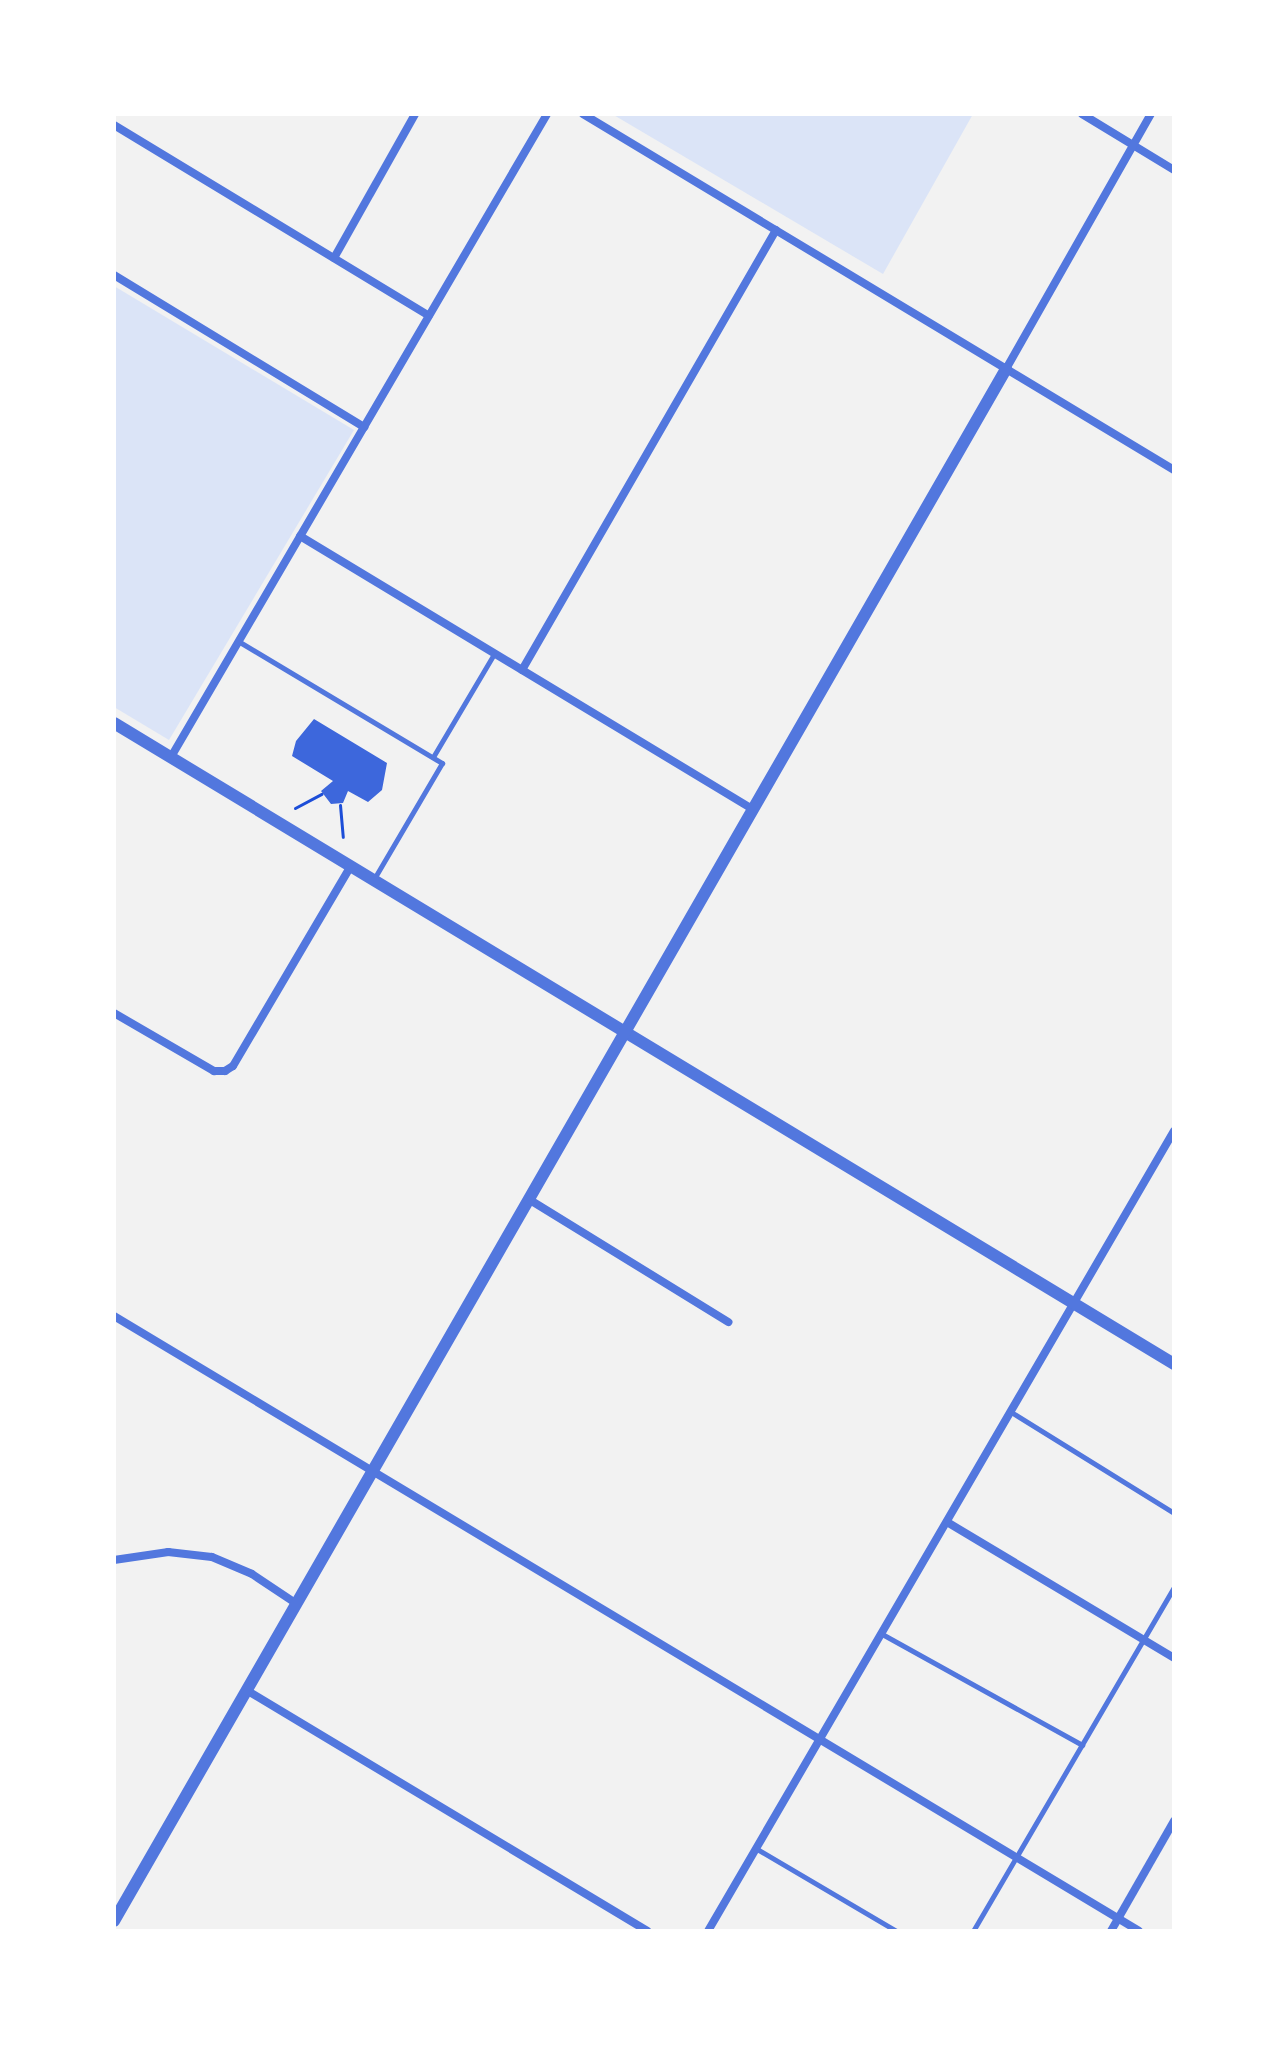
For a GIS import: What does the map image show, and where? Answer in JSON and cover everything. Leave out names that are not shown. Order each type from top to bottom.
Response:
[{"type":"street","points":[[334,258],[415,114]]},
{"type":"street","points":[[171,757],[547,114]]},
{"type":"street","points":[[583,114],[1174,470]]},
{"type":"street","points":[[1082,114],[1174,170]]},
{"type":"street","points":[[114,1921],[627,1033],[1151,114]]},
{"type":"street","points":[[114,125],[429,316]]},
{"type":"street","points":[[522,670],[776,230]]},
{"type":"street","points":[[114,275],[364,427]]},
{"type":"street","points":[[300,536],[754,810]]},
{"type":"street","points":[[114,723],[1174,1364]]},
{"type":"street","points":[[114,1013],[214,1071],[233,1066],[351,866]]},
{"type":"street","points":[[708,1931],[1174,1131]]},
{"type":"street","points":[[530,1200],[728,1322]]},
{"type":"street","points":[[114,1316],[1139,1931]]},
{"type":"street","points":[[947,1522],[1174,1658]]},
{"type":"street","points":[[114,1560],[168,1552],[212,1557],[252,1574],[297,1604]]},
{"type":"street","points":[[248,1691],[647,1931]]},
{"type":"street","points":[[1111,1931],[1174,1821]]},
{"type":"lane","points":[[238,641],[442,763],[373,880]]},
{"type":"lane","points":[[433,757],[494,654]]},
{"type":"lane","points":[[1011,1412],[1174,1513]]},
{"type":"lane","points":[[973,1931],[1174,1587]]},
{"type":"lane","points":[[881,1634],[1082,1745]]},
{"type":"lane","points":[[756,1849],[896,1931]]},
{"type":"path","points":[[295,808],[321,794]]},
{"type":"path","points":[[340,805],[343,837]]},
{"type":"shaded area","points":[[612,114],[973,114],[883,274]]},
{"type":"shaded area","points":[[114,286],[354,430],[169,740],[114,707]]},
{"type":"building","points":[[314,719],[387,763],[382,790],[368,802],[348,791],[343,803],[331,804],[321,791],[333,781],[292,756],[296,741]]}]
